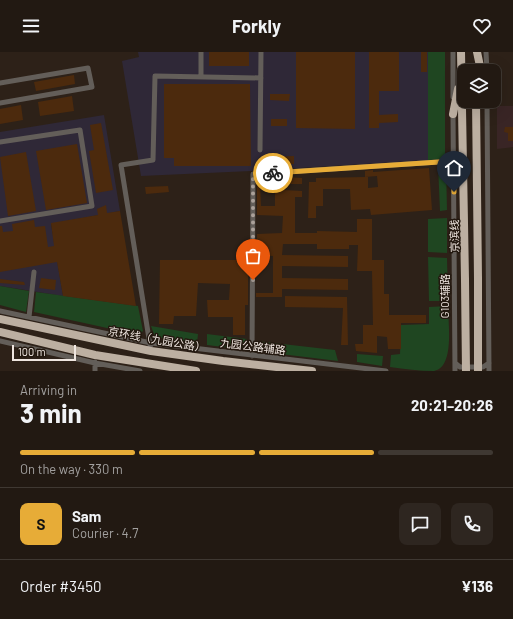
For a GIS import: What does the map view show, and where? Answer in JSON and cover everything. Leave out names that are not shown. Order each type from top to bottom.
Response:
[{"type":"highway","name":"京滨线","points":[[461,52],[461,64]]},
{"type":"highway","points":[[476,64],[477,52]]},
{"type":"highway","points":[[477,52],[480,64]]},
{"type":"highway","points":[[453,114],[457,93]]},
{"type":"highway","name":"京滨线","points":[[462,108],[466,371]]},
{"type":"highway","points":[[476,108],[478,371]]},
{"type":"highway","name":"京环线（九园公路）","points":[[0,319],[151,347],[312,371]]},
{"type":"highway","points":[[0,332],[95,355],[196,371]]},
{"type":"street","points":[[201,52],[201,77]]},
{"type":"street","points":[[260,150],[261,52]]},
{"type":"street","name":"G103辅路","points":[[453,52],[455,371]]},
{"type":"street","points":[[486,52],[487,63]]},
{"type":"street","points":[[487,63],[491,52]]},
{"type":"street","points":[[0,83],[88,68],[92,87],[0,103]]},
{"type":"street","points":[[151,347],[121,165],[153,160],[155,76],[261,78]]},
{"type":"street","points":[[487,108],[489,371]]},
{"type":"street","points":[[0,142],[80,130],[92,206],[0,221]]},
{"type":"street","points":[[252,356],[253,174],[454,161]]},
{"type":"street","points":[[29,317],[34,272]]},
{"type":"street","name":"九园公路辅路","points":[[0,311],[151,347],[252,356],[386,371]]},
{"type":"street","points":[[0,341],[95,363],[140,371]]},
{"type":"street","points":[[95,355],[95,371]]},
{"type":"street","points":[[455,363],[460,367],[483,367],[489,363]]},
{"type":"shaded area","points":[[138,52],[428,52],[428,160],[141,176],[122,61],[139,57]]},
{"type":"shaded area","points":[[501,106],[513,106],[513,147],[497,149],[497,108],[501,108]]},
{"type":"shaded area","points":[[104,115],[120,211],[51,224],[63,296],[0,286],[0,132]]},
{"type":"green space","points":[[428,52],[445,52],[445,159],[428,160]]},
{"type":"green space","points":[[438,165],[446,165],[447,210],[440,211]]},
{"type":"green space","points":[[447,218],[447,253],[428,252],[428,219]]},
{"type":"green space","points":[[428,257],[447,258],[448,301],[429,301]]},
{"type":"green space","points":[[0,286],[29,291],[26,312],[0,305]]},
{"type":"green space","points":[[36,292],[138,306],[143,331],[139,335],[34,312]]},
{"type":"green space","points":[[448,306],[448,353],[441,368],[434,371],[390,367],[391,355],[400,354],[401,325],[429,324],[429,307]]},
{"type":"green space","points":[[151,326],[198,334],[197,344],[155,337]]},
{"type":"green space","points":[[207,334],[247,339],[247,350],[207,345]]},
{"type":"green space","points":[[256,341],[335,350],[338,361],[256,351]]},
{"type":"green space","points":[[357,354],[383,356],[382,366],[357,362]]},
{"type":"building","points":[[209,52],[249,52],[249,66],[209,66]]},
{"type":"building","points":[[296,52],[355,52],[355,129],[296,128]]},
{"type":"building","points":[[369,52],[399,52],[399,91],[379,91],[379,115],[398,114],[398,122],[379,123],[379,128],[369,128]]},
{"type":"building","points":[[421,52],[427,52],[427,72],[421,72]]},
{"type":"building","points":[[74,75],[75,84],[36,91],[34,82]]},
{"type":"building","points":[[164,84],[250,84],[251,166],[174,166],[174,158],[164,158]]},
{"type":"building","points":[[270,94],[290,94],[289,101],[270,100]]},
{"type":"building","points":[[72,96],[74,111],[40,116],[38,102]]},
{"type":"building","points":[[21,105],[23,120],[0,124],[0,109]]},
{"type":"building","points":[[271,119],[287,119],[287,126],[271,126]]},
{"type":"building","points":[[101,123],[113,190],[96,193],[89,151],[94,150],[90,125]]},
{"type":"building","points":[[505,127],[513,127],[513,141],[508,141],[508,133],[504,132]]},
{"type":"building","points":[[77,144],[87,203],[46,210],[36,151]]},
{"type":"building","points":[[26,152],[36,211],[8,216],[0,157]]},
{"type":"building","points":[[294,156],[294,164],[269,164],[268,157]]},
{"type":"building","points":[[429,168],[432,210],[371,215],[370,209],[351,210],[350,189],[323,189],[323,206],[316,206],[316,218],[308,218],[309,182],[316,182],[316,178],[365,177],[365,171],[373,170],[373,172]],"holes":[[[377,176],[378,187],[368,188],[368,177],[365,177]]]},
{"type":"building","points":[[284,177],[302,178],[302,184],[283,184],[283,190],[302,191],[302,197],[295,197],[295,233],[317,233],[317,231],[357,232],[357,219],[372,219],[372,260],[384,260],[384,294],[389,294],[389,315],[426,315],[426,323],[401,323],[401,349],[388,349],[387,337],[377,336],[377,353],[356,351],[355,344],[363,344],[363,325],[373,325],[372,271],[357,271],[358,245],[349,245],[349,249],[317,249],[317,244],[283,244],[282,255],[348,256],[348,267],[282,266],[282,278],[348,279],[348,290],[282,289],[282,297],[256,297],[256,293],[273,293],[273,256],[257,255],[257,234],[282,233],[283,216],[257,215],[257,179],[265,179],[266,183],[260,183],[261,206],[275,206],[275,179],[283,179]]},
{"type":"building","points":[[168,186],[169,192],[146,194],[145,187]]},
{"type":"building","points":[[106,205],[107,213],[120,211],[136,306],[63,296],[57,262],[0,272],[0,226],[2,226],[3,232],[13,231],[12,224],[34,220],[35,227],[45,226],[48,247],[54,246],[51,223],[98,215],[97,209]]},
{"type":"building","points":[[160,260],[248,260],[248,305],[245,305],[245,335],[233,335],[233,317],[208,317],[207,300],[229,300],[230,284],[198,283],[196,316],[174,316],[173,324],[159,324]]},
{"type":"building","points":[[41,278],[56,280],[55,290],[39,288]]},
{"type":"building","points":[[0,279],[24,282],[25,285],[0,283]]},
{"type":"building","points":[[285,296],[347,297],[348,345],[341,345],[343,308],[285,307]]},
{"type":"way so far","points":[[253,280],[253,174],[273,173]]},
{"type":"route","points":[[273,173],[454,161],[454,192]]}]
